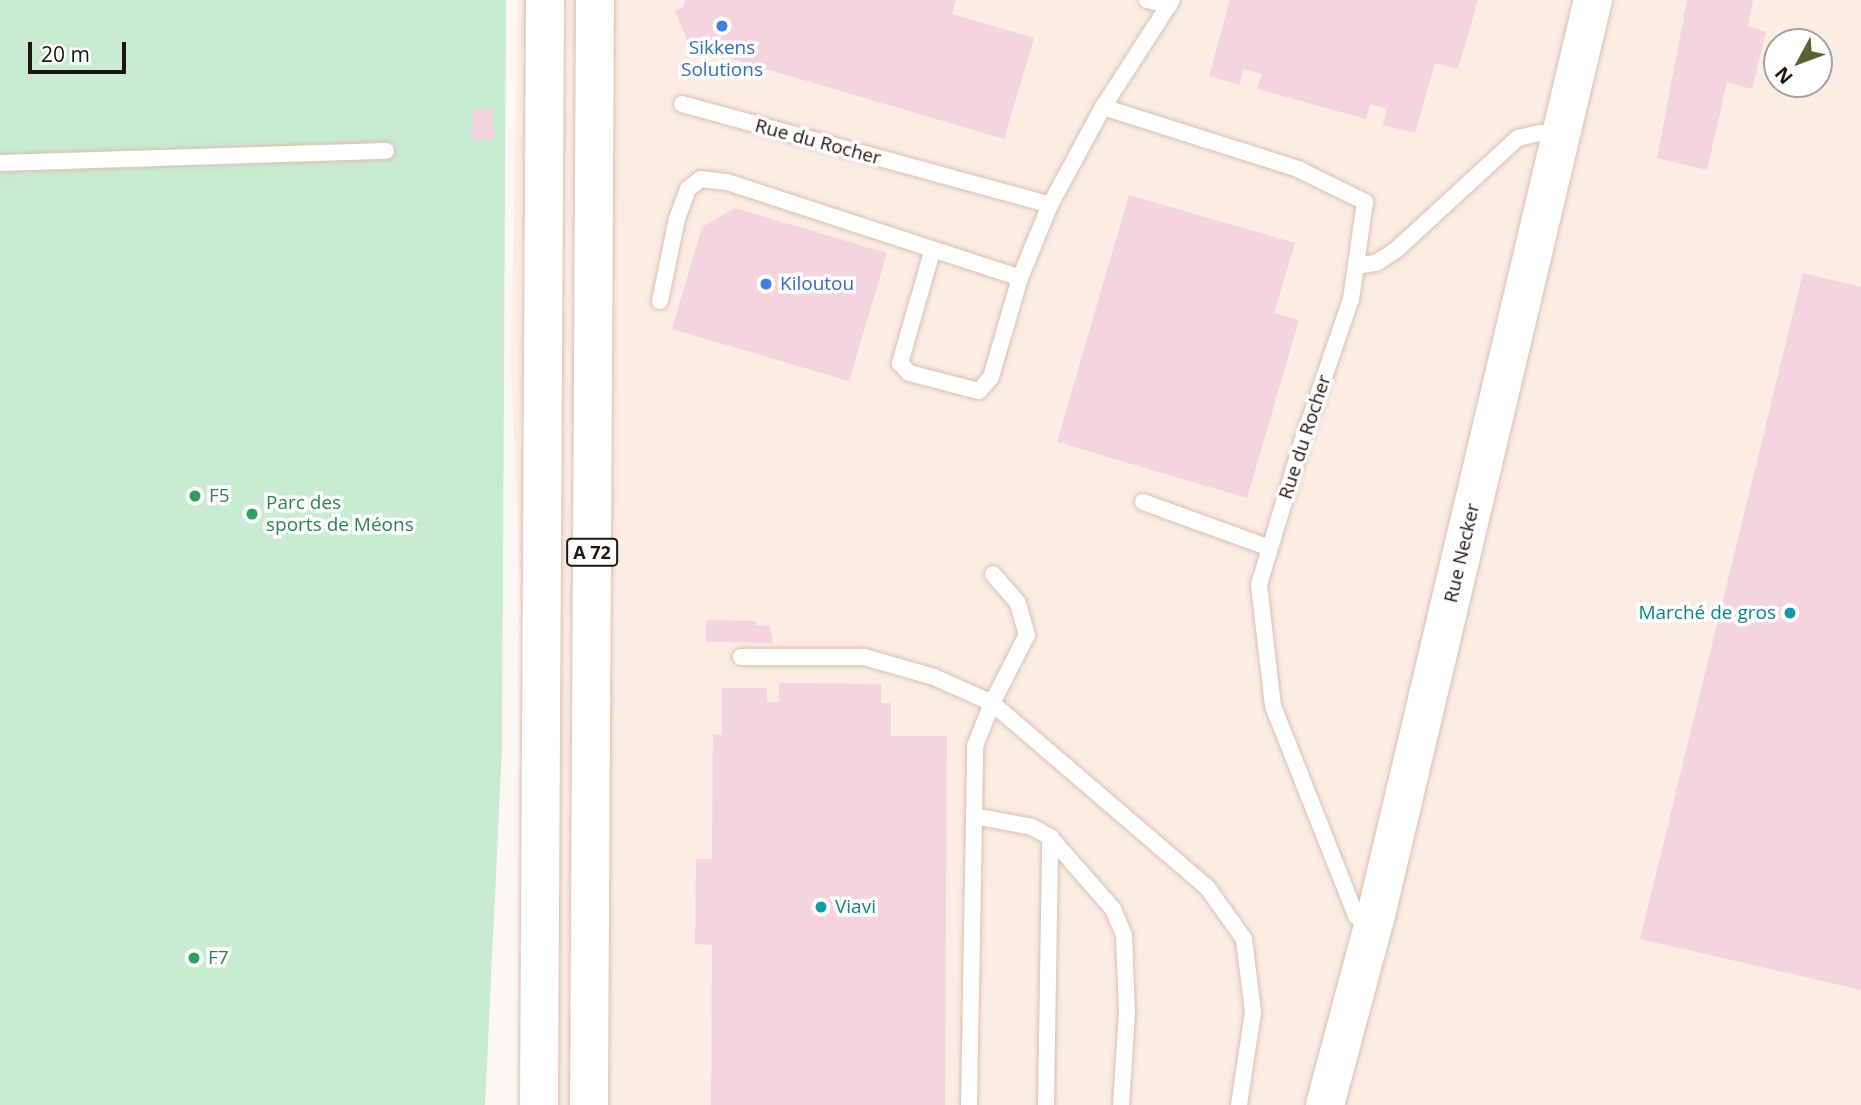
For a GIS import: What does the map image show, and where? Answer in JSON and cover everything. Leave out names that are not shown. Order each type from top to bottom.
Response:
[{"type":"main road","name":"A 72","points":[[540,1087],[545,0]]},
{"type":"main road","name":"A 72","points":[[589,1105],[595,0]]},
{"type":"main road","name":"Rue Necker","points":[[1551,134],[1572,0]]},
{"type":"main road","name":"Rue Necker","points":[[1325,1105],[1366,917],[1551,134],[1593,0]]},
{"type":"main road","points":[[520,1105],[540,1087]]},
{"type":"lane","points":[[932,252],[900,363],[909,373],[979,391],[987,386],[1020,278],[1050,205],[1104,107],[1170,3],[1147,0]]},
{"type":"lane","name":"Rue du Rocher","points":[[682,104],[1050,205]]},
{"type":"lane","name":"Rue du Rocher","points":[[1104,107],[1298,169],[1365,202],[1351,299],[1259,585],[1273,706],[1366,917]]},
{"type":"lane","points":[[1356,267],[1376,263],[1396,250],[1518,138],[1551,134]]},
{"type":"lane","points":[[0,163],[386,151]]},
{"type":"lane","points":[[660,301],[677,219],[688,189],[701,179],[727,182],[932,252],[1020,278]]},
{"type":"lane","points":[[1143,502],[1270,548]]},
{"type":"lane","points":[[969,1105],[975,746],[992,703],[1027,635],[1018,603],[993,575]]},
{"type":"lane","points":[[741,657],[864,657],[934,677],[992,703],[1207,887],[1244,939],[1253,1012],[1239,1105]]},
{"type":"lane","points":[[974,816],[1032,827],[1050,837],[1094,883],[1113,909],[1124,935],[1127,1012],[1121,1105]]},
{"type":"lane","points":[[1046,1105],[1050,837]]},
{"type":"shaded area","points":[[518,0],[1861,0],[1861,1105],[541,1105],[511,363]]},
{"type":"green space","name":"Parc des sports de Méons","points":[[0,0],[506,0],[502,749],[485,1105],[0,1105]]},
{"type":"building","points":[[685,0],[956,0],[952,14],[1034,38],[1004,139],[702,50],[693,54],[675,11],[683,8]]},
{"type":"building","points":[[1230,0],[1478,0],[1458,69],[1435,63],[1415,133],[1383,125],[1387,109],[1370,104],[1366,119],[1257,89],[1262,74],[1244,69],[1239,85],[1209,76]]},
{"type":"building","points":[[1687,0],[1753,0],[1748,26],[1763,31],[1763,44],[1752,89],[1727,82],[1707,170],[1657,158]]},
{"type":"building","points":[[473,109],[492,110],[494,140],[472,139]]},
{"type":"building","points":[[1129,195],[1295,243],[1274,313],[1299,320],[1247,498],[1057,442]]},
{"type":"building","points":[[735,208],[887,253],[849,381],[672,329],[702,227]]},
{"type":"building","name":"Marché de gros","points":[[1803,273],[1861,287],[1861,990],[1640,939]]},
{"type":"building","points":[[706,620],[757,621],[756,625],[770,626],[773,643],[706,642]]},
{"type":"building","name":"Viavi","points":[[779,683],[881,684],[881,703],[891,703],[891,736],[947,736],[945,1105],[711,1105],[712,945],[695,944],[696,859],[712,859],[713,734],[722,735],[722,688],[767,688],[767,702],[779,702]]},
{"type":"place","name":"Sikkens Solutions","points":[[722,26]]},
{"type":"place","name":"Kiloutou","points":[[766,284]]},
{"type":"place","name":"F5","points":[[195,496]]},
{"type":"place","name":"Parc des sports de Méons","points":[[252,514]]},
{"type":"place","name":"Marché de gros","points":[[1790,613]]},
{"type":"place","name":"Viavi","points":[[821,907]]},
{"type":"place","name":"F7","points":[[194,958]]}]
